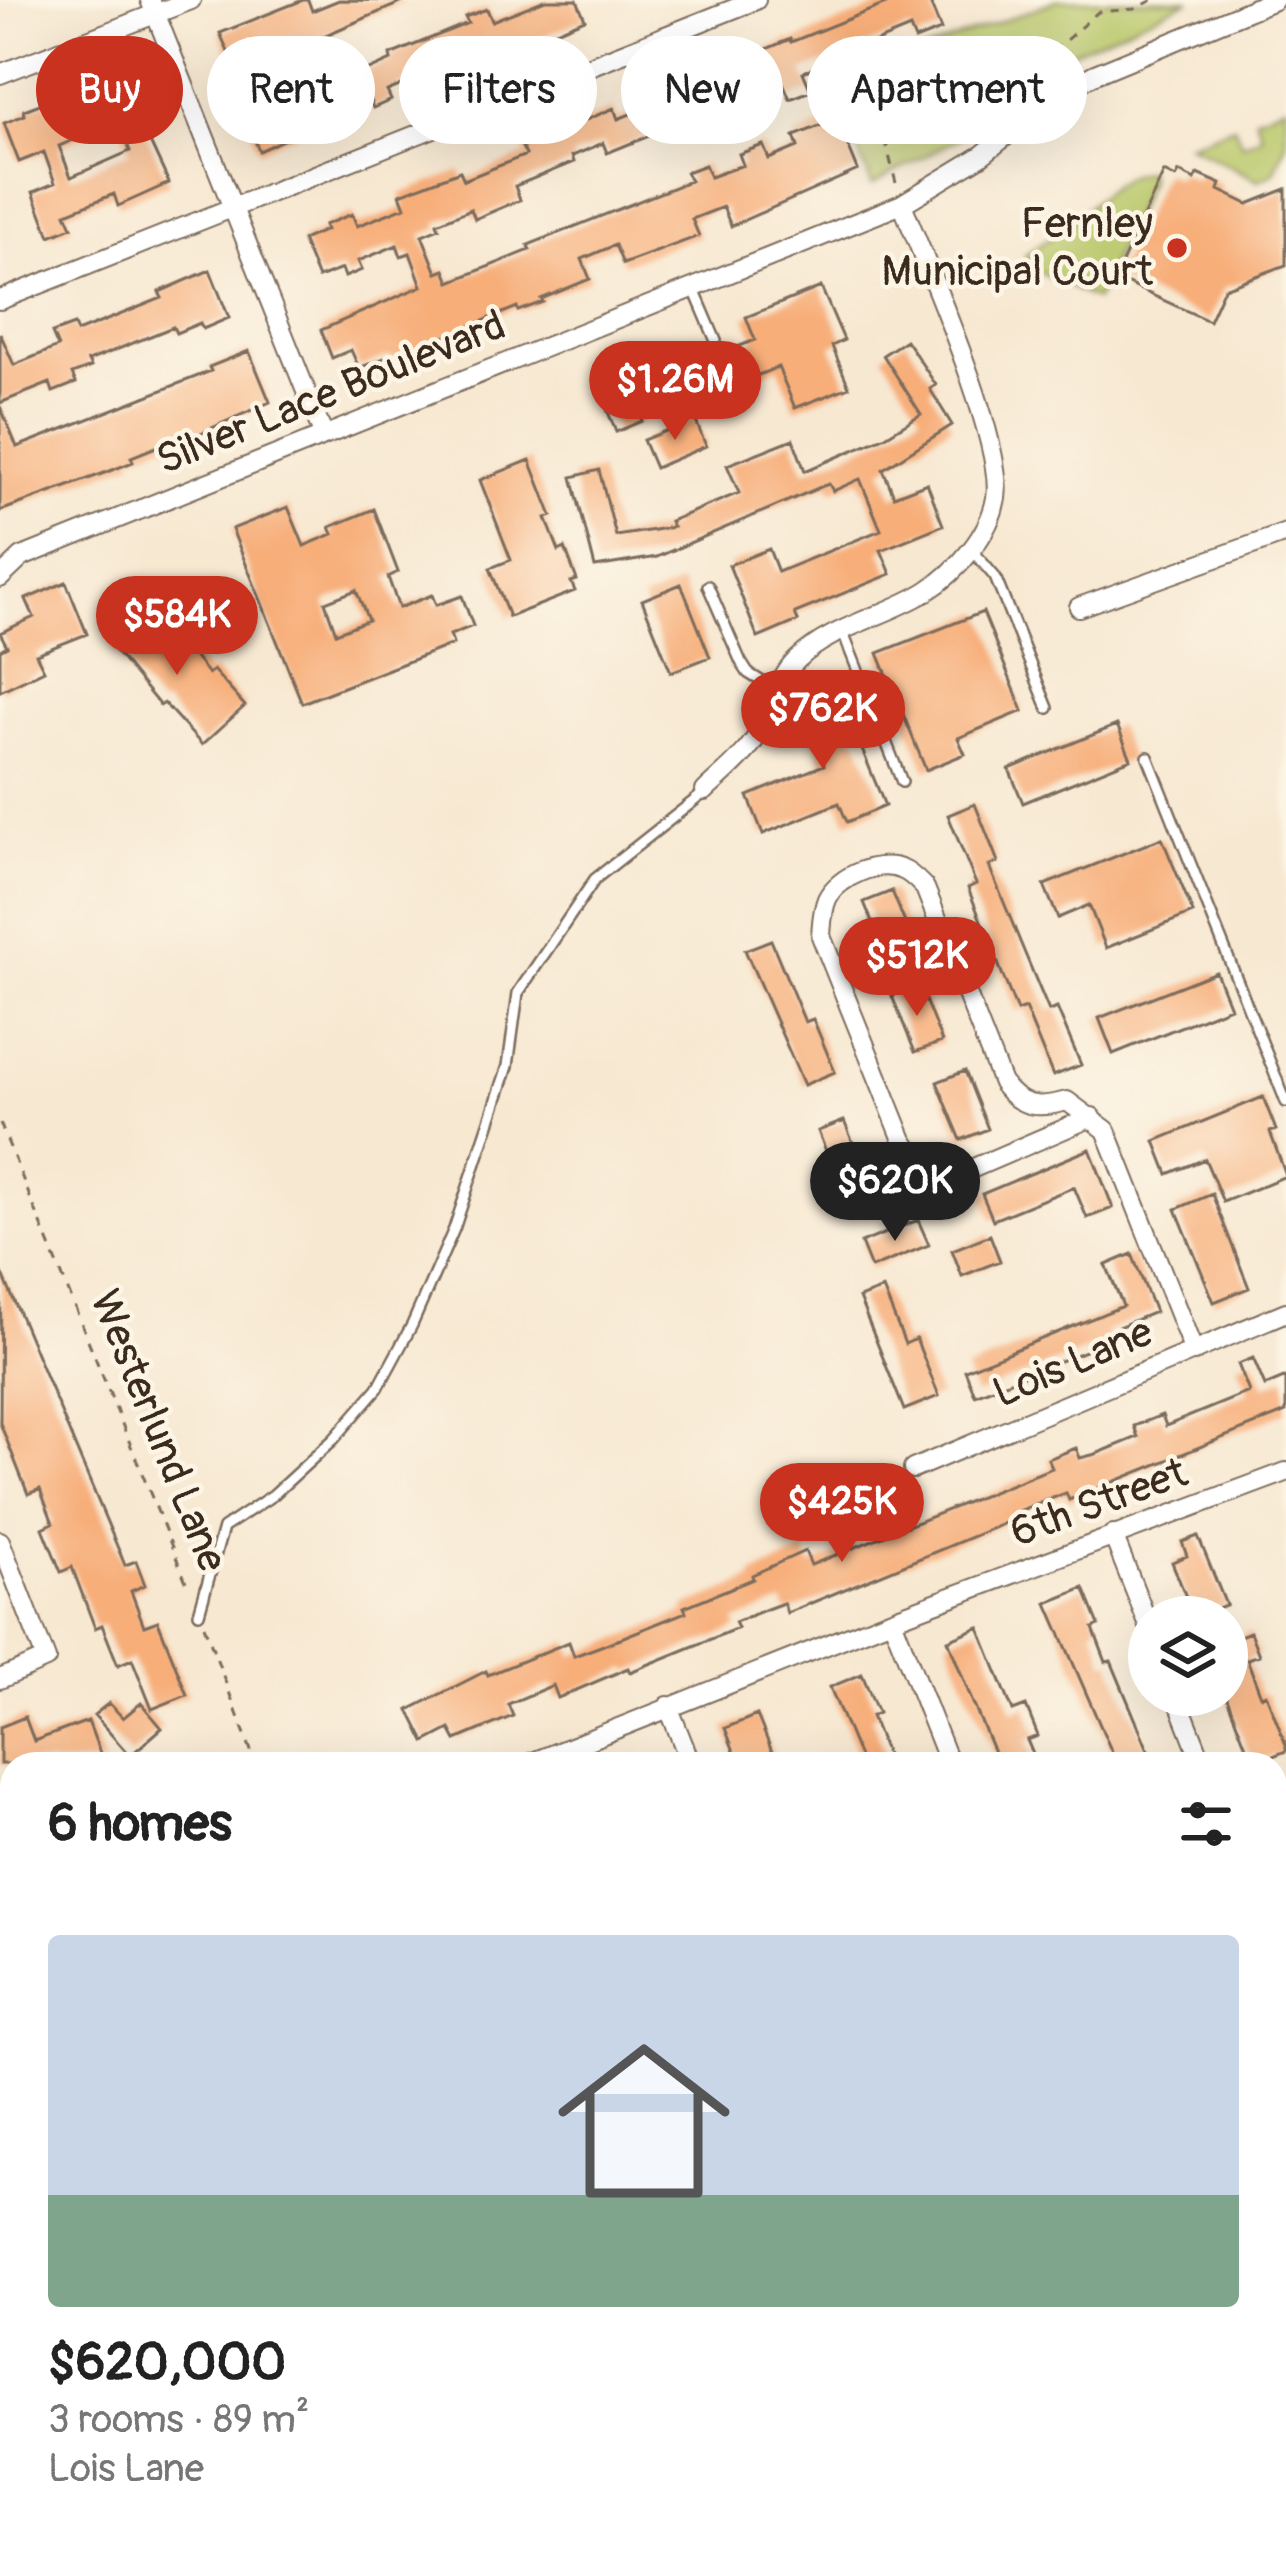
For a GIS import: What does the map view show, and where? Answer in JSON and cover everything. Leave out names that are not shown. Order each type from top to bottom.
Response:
[{"type":"street","points":[[0,74],[152,7],[191,0]]},
{"type":"street","points":[[0,300],[756,0]]},
{"type":"street","name":"Silver Lace Boulevard","points":[[0,578],[22,557],[902,204],[981,156],[1057,95],[1262,2]]},
{"type":"street","points":[[152,7],[323,434]]},
{"type":"street","points":[[705,791],[758,735],[796,660],[927,591],[952,572],[971,549],[996,500],[997,467],[986,427],[902,204]]},
{"type":"street","points":[[1079,607],[1286,533]]},
{"type":"street","points":[[874,868],[903,869],[913,877],[925,888],[1002,1083],[1013,1099],[1042,1107],[1067,1101],[1092,1117],[955,1176],[923,1170],[903,1140],[821,937],[829,893],[874,868]]},
{"type":"street","name":"Lois Lane","points":[[1092,1117],[1106,1130],[1194,1352]]},
{"type":"street","name":"Lois Lane","points":[[913,1469],[1286,1312]]},
{"type":"street","name":"6th Street","points":[[557,1752],[892,1619],[1286,1472]]},
{"type":"street","points":[[1113,1535],[1137,1596]]},
{"type":"street","points":[[0,1541],[46,1659],[0,1679]]},
{"type":"street","points":[[892,1619],[944,1752]]},
{"type":"street","points":[[668,1706],[686,1752]]},
{"type":"street","points":[[1184,1716],[1198,1752]]},
{"type":"lane","points":[[693,287],[716,341]]},
{"type":"lane","points":[[971,549],[995,578],[1048,708]]},
{"type":"lane","points":[[708,586],[748,674],[778,692]]},
{"type":"lane","points":[[843,633],[902,782]]},
{"type":"lane","points":[[1148,757],[1286,1102]]},
{"type":"lane","points":[[200,1613],[224,1528],[273,1495],[334,1438],[378,1388],[412,1325],[454,1229],[508,1066],[518,993],[595,879],[705,791]]},
{"type":"path","points":[[902,204],[881,124],[893,115],[943,103],[964,82],[1002,68],[1043,61],[1098,12],[1135,8],[1153,0]]},
{"type":"path","name":"Westerlund Lane","points":[[0,1123],[200,1613],[252,1752]]},
{"type":"green space","points":[[1057,0],[1190,0],[1087,45],[1087,36],[964,36]]},
{"type":"green space","points":[[1286,105],[1286,142],[1274,173],[1258,180],[1188,144],[1234,126],[1242,144],[1262,136],[1255,117]]},
{"type":"green space","points":[[856,144],[947,144],[872,185]]},
{"type":"green space","points":[[1147,171],[1149,179],[1096,300],[1028,267],[1025,256],[1114,184]]},
{"type":"building","points":[[303,0],[308,0],[312,11],[339,0],[405,1],[323,36],[220,33]]},
{"type":"building","points":[[545,0],[577,0],[585,19],[544,36],[436,36],[487,9],[492,21]]},
{"type":"building","points":[[884,0],[929,0],[941,30],[925,36],[913,36],[910,28],[891,36],[807,36],[807,70],[803,72],[807,93],[790,99],[783,82],[783,42],[886,4]]},
{"type":"building","points":[[399,51],[399,86],[387,91],[391,100],[375,107],[375,67],[391,60],[390,55]]},
{"type":"building","points":[[36,105],[36,144],[64,144],[59,146],[71,177],[130,151],[127,144],[151,144],[169,183],[118,206],[114,194],[66,213],[72,227],[50,236],[33,192],[55,183],[44,152],[19,162],[4,123],[25,115],[24,110]]},
{"type":"building","points":[[614,108],[621,144],[629,144],[607,153],[603,143],[572,156],[574,162],[515,186],[520,200],[475,219],[471,209],[422,235],[437,273],[445,270],[450,282],[530,250],[528,245],[690,181],[686,172],[705,165],[710,177],[743,165],[739,154],[763,145],[769,159],[798,147],[794,136],[807,131],[807,144],[847,144],[858,170],[731,226],[723,207],[692,219],[699,236],[623,264],[615,245],[582,259],[590,279],[541,299],[543,302],[518,311],[517,307],[391,359],[359,368],[351,350],[332,358],[321,330],[422,286],[410,253],[401,256],[397,245],[358,261],[362,270],[345,277],[342,269],[318,278],[302,240],[352,214],[357,226],[405,207],[400,194],[460,171],[464,180],[526,155],[522,147],[529,144],[597,144],[597,115]]},
{"type":"building","points":[[1164,172],[1176,178],[1179,172],[1195,180],[1198,174],[1248,204],[1286,189],[1286,265],[1224,288],[1209,321],[1115,278]]},
{"type":"building","points":[[210,270],[229,318],[203,329],[200,323],[176,333],[173,327],[88,361],[91,367],[72,374],[76,383],[53,392],[50,383],[0,403],[0,333],[14,365],[58,347],[52,333],[74,325],[77,332],[162,298],[159,292]]},
{"type":"building","points":[[821,287],[844,340],[832,346],[849,387],[795,408],[778,367],[675,409],[653,355],[680,344],[690,366],[755,340],[746,317]]},
{"type":"building","points":[[906,340],[936,385],[930,389],[952,425],[883,469],[894,496],[927,483],[943,525],[881,550],[891,574],[795,613],[798,621],[758,638],[729,565],[769,549],[778,572],[881,530],[860,479],[833,491],[829,484],[823,486],[657,557],[595,567],[572,477],[599,470],[616,536],[673,527],[670,521],[739,493],[727,465],[793,439],[805,471],[884,437],[921,414],[883,355]]},
{"type":"building","points":[[249,351],[270,402],[167,448],[166,443],[131,457],[133,462],[0,511],[0,406],[17,447],[211,371],[209,367]]},
{"type":"building","points":[[620,366],[642,421],[616,432],[594,377]]},
{"type":"building","points":[[695,419],[706,446],[655,468],[643,440]]},
{"type":"building","points":[[530,460],[552,516],[546,518],[577,580],[571,582],[575,591],[509,617],[490,568],[511,560],[480,480]]},
{"type":"building","points":[[288,507],[304,546],[333,534],[330,527],[374,509],[398,572],[388,577],[399,608],[432,595],[436,605],[462,596],[473,626],[450,635],[453,644],[302,703],[232,529]],"holes":[[[356,590],[368,620],[336,633],[325,602]]]},
{"type":"building","points":[[66,582],[87,634],[36,654],[44,670],[0,691],[0,650],[7,646],[0,633],[34,617],[26,599]]},
{"type":"building","points":[[681,584],[710,657],[671,672],[642,600]]},
{"type":"building","points":[[156,610],[208,674],[213,670],[245,706],[202,745],[164,703],[160,706],[111,646]]},
{"type":"building","points":[[983,612],[1023,711],[958,738],[965,754],[926,770],[878,653]]},
{"type":"building","points":[[837,688],[885,806],[847,822],[839,803],[763,834],[748,796],[824,765],[799,703]]},
{"type":"building","points":[[1117,725],[1131,759],[1023,803],[1009,769]]},
{"type":"building","points":[[975,804],[998,862],[989,866],[1049,1011],[1057,1008],[1081,1065],[1053,1076],[1025,1008],[1017,1011],[968,888],[976,884],[948,815]]},
{"type":"building","points":[[1162,838],[1193,913],[1106,948],[1089,905],[1058,918],[1044,885]]},
{"type":"building","points":[[892,891],[916,950],[888,961],[864,902]]},
{"type":"building","points":[[771,940],[805,1022],[813,1019],[835,1072],[804,1085],[745,950]]},
{"type":"building","points":[[1216,972],[1230,1007],[1113,1054],[1099,1018]]},
{"type":"building","points":[[919,985],[942,1042],[915,1052],[892,996]]},
{"type":"building","points":[[965,1071],[988,1129],[961,1140],[937,1082]]},
{"type":"building","points":[[1263,1097],[1286,1176],[1223,1202],[1205,1159],[1168,1174],[1155,1141]]},
{"type":"building","points":[[844,1121],[867,1177],[841,1188],[818,1131]]},
{"type":"building","points":[[1090,1149],[1113,1208],[1087,1218],[1074,1187],[993,1220],[982,1194]]},
{"type":"building","points":[[1212,1194],[1249,1288],[1214,1302],[1176,1209]]},
{"type":"building","points":[[918,1220],[929,1245],[871,1268],[861,1243]]},
{"type":"building","points":[[990,1235],[1000,1261],[962,1276],[952,1250]]},
{"type":"building","points":[[1132,1254],[1155,1312],[1106,1332],[1110,1341],[975,1395],[965,1370],[1123,1306],[1106,1265]]},
{"type":"building","points":[[1,1270],[125,1565],[136,1561],[145,1585],[131,1591],[144,1626],[158,1621],[187,1695],[152,1709],[132,1659],[118,1665],[102,1625],[95,1628],[72,1567],[61,1572],[43,1528],[53,1523],[40,1489],[28,1494],[0,1423]]},
{"type":"building","points":[[883,1289],[905,1344],[916,1339],[939,1396],[904,1410],[859,1298]]},
{"type":"building","points":[[1253,1358],[1265,1386],[1286,1377],[1286,1412],[1069,1500],[1066,1493],[1018,1511],[1020,1517],[787,1613],[783,1603],[767,1609],[735,1622],[738,1628],[630,1672],[628,1668],[558,1698],[553,1685],[508,1704],[513,1716],[456,1740],[450,1729],[425,1742],[409,1710],[486,1671],[488,1675],[569,1642],[574,1656],[686,1612],[684,1607],[805,1551],[811,1565],[1052,1468],[1048,1459],[1076,1448],[1080,1458],[1096,1454],[1138,1437],[1134,1426],[1162,1415],[1166,1426],[1249,1392],[1238,1364]]},
{"type":"building","points":[[1198,1536],[1222,1596],[1186,1596],[1172,1562],[1187,1556],[1182,1542]]},
{"type":"building","points":[[1084,1588],[1099,1625],[1093,1628],[1106,1662],[1111,1661],[1128,1702],[1128,1716],[1134,1716],[1149,1752],[1112,1752],[1047,1603]]},
{"type":"building","points":[[979,1627],[1013,1711],[1026,1706],[1038,1736],[1027,1740],[1032,1752],[994,1752],[948,1640]]},
{"type":"building","points":[[1250,1632],[1259,1655],[1248,1659],[1248,1633]]},
{"type":"building","points":[[1248,1662],[1286,1745],[1283,1752],[1248,1752],[1234,1716],[1248,1716]]},
{"type":"building","points":[[862,1674],[878,1713],[871,1716],[885,1752],[857,1752],[830,1687]]},
{"type":"building","points":[[109,1703],[123,1718],[141,1703],[162,1728],[135,1752],[126,1752],[94,1715]]},
{"type":"building","points":[[757,1715],[772,1752],[734,1752],[725,1728]]},
{"type":"building","points":[[25,1717],[34,1741],[88,1721],[100,1752],[0,1752],[0,1727]]},
{"type":"place","name":"Fernley Municipal Court","points":[[1177,248]]}]
